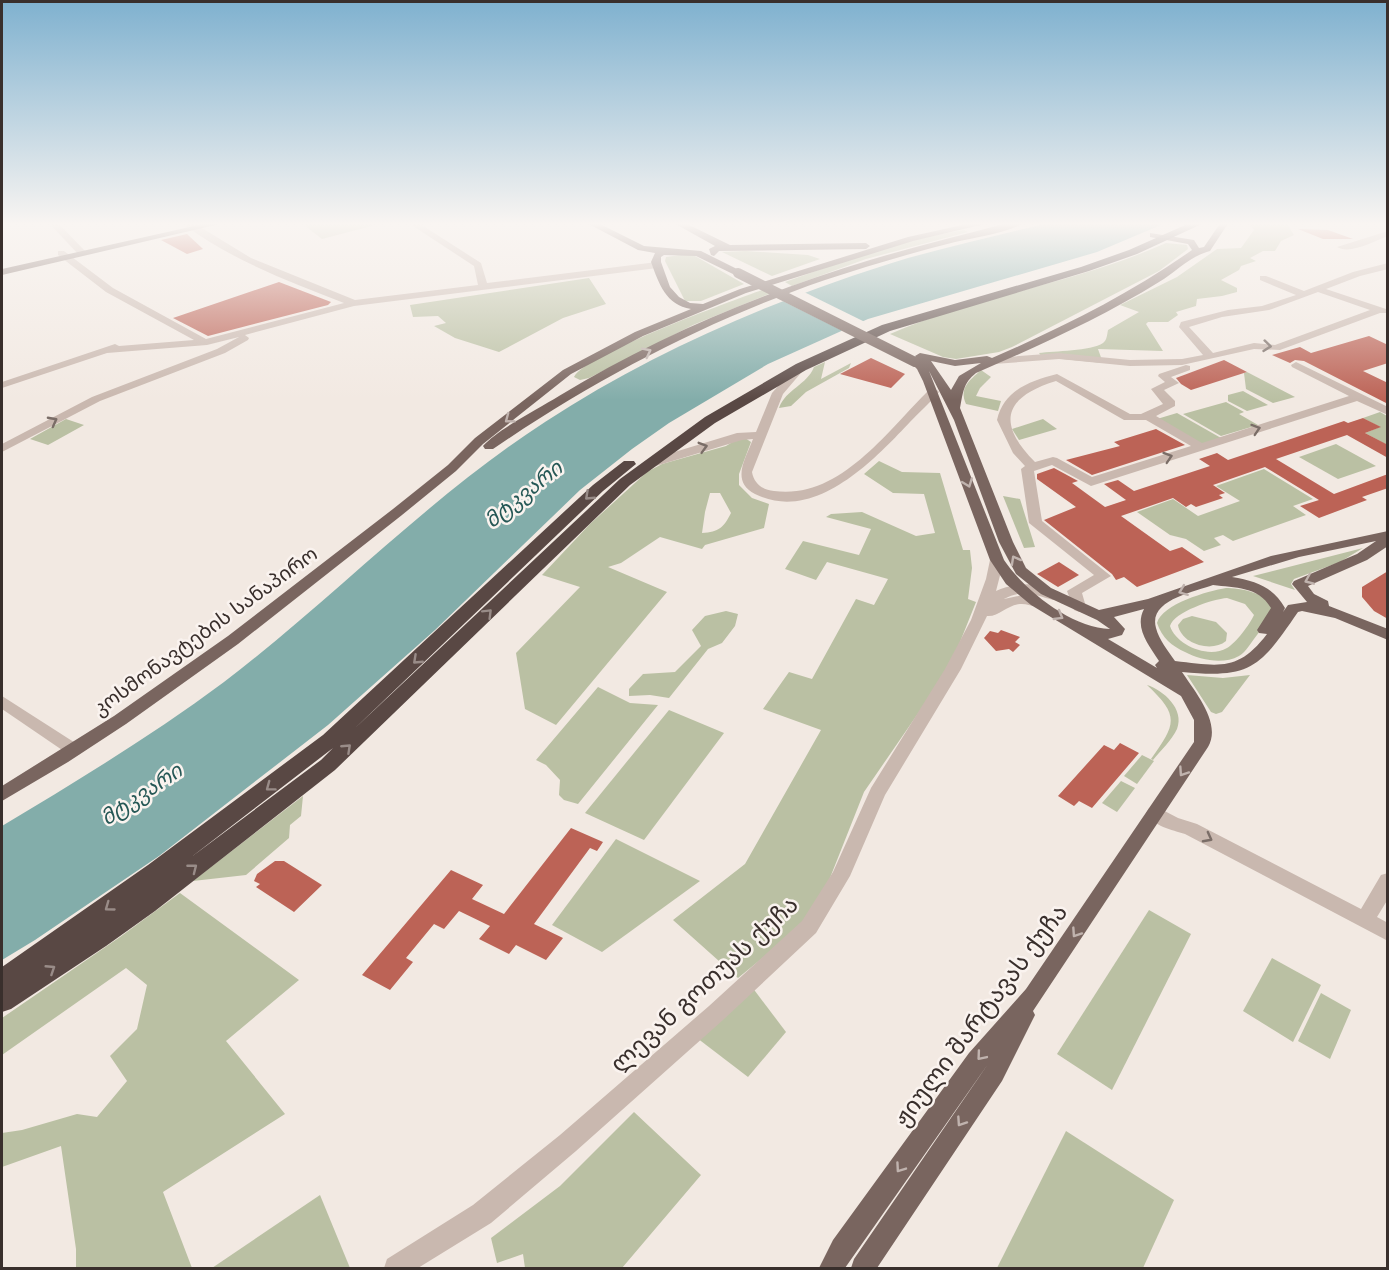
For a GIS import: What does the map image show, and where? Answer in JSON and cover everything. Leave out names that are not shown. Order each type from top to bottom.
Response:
[{"type":"highway","points":[[2,980],[74,932],[156,872],[330,740],[598,488],[696,417],[771,373],[833,342],[877,324],[1022,281]]},
{"type":"highway","points":[[2,1001],[98,939],[147,904],[328,765],[464,638],[591,513],[648,465],[710,420],[801,367],[886,328],[1044,281]]},
{"type":"main road","points":[[665,281],[676,302],[684,305],[708,304]]},
{"type":"main road","points":[[763,281],[920,358],[937,371],[955,408],[1016,564],[1029,578],[1059,597],[1100,614],[1114,624],[1117,632],[1108,634],[1082,629]]},
{"type":"main road","name":"კოსმონავტების სანაპირო","points":[[452,468],[479,441],[567,372],[639,334],[708,304],[776,281]]},
{"type":"main road","name":"კოსმონავტების სანაპირო","points":[[2,794],[74,750],[242,636],[452,468],[567,395],[705,323],[816,281]]},
{"type":"main road","points":[[955,408],[956,391],[963,378],[972,371],[1035,343],[1154,281]]},
{"type":"main road","points":[[639,334],[666,310],[672,297]]},
{"type":"main road","points":[[920,358],[955,363],[1007,355]]},
{"type":"main road","points":[[920,358],[997,560],[1005,574],[1036,602],[1174,685],[1190,697]]},
{"type":"main road","points":[[936,401],[938,393],[944,386],[967,366],[979,360]]},
{"type":"main road","points":[[567,372],[570,379],[576,381],[595,379]]},
{"type":"main road","points":[[547,388],[566,385],[570,390],[567,395]]},
{"type":"main road","points":[[1100,614],[1159,600],[1248,568],[1345,542],[1388,534]]},
{"type":"main road","points":[[1346,618],[1309,597],[1299,584],[1362,557],[1388,539]]},
{"type":"main road","points":[[1207,582],[1235,582],[1252,586],[1266,592],[1276,603],[1278,608],[1276,615],[1258,637],[1261,651]]},
{"type":"main road","points":[[1159,600],[1150,609],[1146,619],[1154,641],[1180,658],[1207,668]]},
{"type":"main road","points":[[1120,653],[1147,662],[1169,665],[1227,669],[1243,666],[1261,651],[1296,606],[1311,606],[1388,635]]},
{"type":"main road","name":"ჟიული შარტავას ქუჩა","points":[[831,1269],[977,1060],[1033,996],[1202,743],[1202,720],[1154,641]]},
{"type":"main road","points":[[863,1269],[994,1074],[1033,996]]},
{"type":"street","points":[[100,281],[114,291],[162,337],[208,340]]},
{"type":"street","points":[[299,281],[354,303]]},
{"type":"street","points":[[482,281],[483,287]]},
{"type":"street","points":[[2,385],[107,350],[162,337],[208,340],[354,303],[528,281]]},
{"type":"street","points":[[1271,281],[1305,295]]},
{"type":"street","points":[[1209,358],[1184,327],[1185,324],[1232,312],[1265,309],[1320,290],[1337,281]]},
{"type":"street","points":[[1320,290],[1383,311]]},
{"type":"street","points":[[994,361],[1059,356],[1160,364],[1209,358],[1254,345],[1276,348],[1383,311]]},
{"type":"street","points":[[2,449],[96,399],[220,351],[270,326]]},
{"type":"street","points":[[1032,467],[1019,453],[1003,420],[1012,399],[1022,390],[1058,377],[1128,418],[1147,415],[1169,406],[1169,401],[1157,389],[1173,383],[1163,376],[1208,362],[1209,358]]},
{"type":"street","points":[[1296,365],[1388,412]]},
{"type":"street","points":[[801,367],[778,393],[759,435],[746,472],[746,479],[750,485],[766,494],[795,496],[829,487],[861,466],[917,410],[936,401]]},
{"type":"street","points":[[1079,607],[1074,591],[1104,576],[1036,523],[1027,469],[1053,461],[1091,482],[1358,397]]},
{"type":"street","points":[[917,410],[936,401]]},
{"type":"street","points":[[1147,415],[1200,447]]},
{"type":"street","points":[[648,465],[741,436],[759,435]]},
{"type":"street","name":"ლევან გოთუას ქუჩა","points":[[396,1269],[482,1214],[568,1143],[708,1020],[808,927],[841,876],[877,793],[944,686],[980,614],[996,570],[997,560]]},
{"type":"street","points":[[980,614],[1000,593],[1018,587],[1032,588],[1059,597]]},
{"type":"street","points":[[980,614],[1006,602],[1027,599],[1036,602]]},
{"type":"street","points":[[2,702],[74,750]]},
{"type":"street","points":[[1155,813],[1172,823],[1191,829],[1388,933]]},
{"type":"street","points":[[1364,921],[1388,881]]},
{"type":"green space","points":[[567,281],[591,281],[606,304],[563,318],[499,352],[455,338],[434,326],[446,323],[438,316],[413,317],[410,305]]},
{"type":"green space","points":[[675,281],[739,281],[744,284],[701,301],[685,301]]},
{"type":"green space","points":[[787,281],[805,281],[792,286],[785,282]]},
{"type":"green space","points":[[1055,281],[1139,281],[999,352],[956,359],[943,357],[890,334],[958,309]]},
{"type":"green space","points":[[1168,281],[1224,281],[1237,288],[1237,292],[1197,299],[1196,306],[1176,312],[1178,315],[1168,322],[1148,322],[1146,324],[1163,351],[1098,349],[1103,363],[1042,357],[1039,353],[1081,349],[1103,343],[1108,330],[1139,312],[1120,305]]},
{"type":"green space","points":[[762,290],[769,294],[693,325],[589,378],[580,380],[574,377],[584,367],[631,342]]},
{"type":"green space","points":[[825,362],[821,379],[851,363],[849,368],[806,392],[791,406],[779,408],[786,396],[807,378],[814,367]]},
{"type":"green space","points":[[981,370],[991,377],[980,388],[976,396],[1001,401],[998,411],[966,404],[965,389],[969,381]]},
{"type":"green space","points":[[1247,372],[1295,397],[1273,403],[1246,389],[1244,373]]},
{"type":"green space","points":[[1243,391],[1268,405],[1247,411],[1228,401],[1228,395]]},
{"type":"green space","points":[[1226,402],[1244,412],[1239,414],[1258,425],[1221,436],[1183,414]]},
{"type":"green space","points":[[1380,412],[1387,416],[1387,445],[1365,433],[1380,427],[1363,418]]},
{"type":"green space","points":[[1177,413],[1221,438],[1200,445],[1157,419]]},
{"type":"green space","points":[[66,419],[84,425],[48,445],[30,439]]},
{"type":"green space","points":[[1043,419],[1057,429],[1019,440],[1012,429]]},
{"type":"green space","points":[[739,438],[745,438],[751,442],[739,474],[739,485],[752,498],[769,504],[764,528],[705,545],[702,549],[660,537],[621,563],[608,567],[667,592],[556,725],[525,709],[516,653],[580,587],[542,575],[590,524],[647,472],[662,464],[726,446]],"holes":[[[710,493],[720,493],[731,513],[720,528],[702,533]]]},
{"type":"green space","points":[[1336,444],[1376,466],[1338,479],[1299,457]]},
{"type":"green space","points":[[879,461],[902,472],[940,473],[963,550],[970,550],[972,568],[968,599],[976,602],[950,667],[864,792],[824,893],[803,925],[738,978],[673,920],[745,864],[821,730],[763,709],[789,672],[812,679],[856,599],[874,605],[888,579],[827,562],[816,580],[785,569],[803,541],[859,555],[871,529],[826,517],[831,514],[862,512],[916,536],[935,533],[924,494],[893,493],[864,474]]},
{"type":"green space","points":[[1264,469],[1313,499],[1293,506],[1306,515],[1233,541],[1223,535],[1214,538],[1221,545],[1204,551],[1186,539],[1170,535],[1137,512],[1173,499],[1198,516],[1240,501],[1216,486]]},
{"type":"green space","points":[[1003,496],[1020,499],[1035,547],[1024,548]]},
{"type":"green space","points":[[1363,548],[1340,562],[1294,579],[1291,584],[1295,590],[1253,576]]},
{"type":"green space","points":[[1232,588],[1257,594],[1264,597],[1272,608],[1269,621],[1244,652],[1233,659],[1219,661],[1204,659],[1191,655],[1168,641],[1157,623],[1161,616],[1176,604],[1218,590]],"holes":[[[1227,598],[1245,604],[1254,615],[1252,619],[1234,642],[1219,651],[1202,651],[1186,644],[1173,633],[1170,626],[1186,611],[1213,601]]]},
{"type":"green space","points":[[726,611],[738,614],[735,626],[722,643],[708,649],[669,698],[650,695],[629,696],[629,689],[643,674],[675,672],[701,646],[692,630],[705,616]]},
{"type":"green space","points":[[1192,616],[1216,622],[1227,633],[1226,641],[1213,646],[1191,642],[1180,632],[1178,625],[1183,619]]},
{"type":"green space","points":[[1187,675],[1223,678],[1250,675],[1222,712],[1216,714],[1211,712]]},
{"type":"green space","points":[[1147,685],[1160,691],[1171,701],[1178,714],[1179,722],[1172,737],[1153,760],[1151,759],[1166,737],[1171,720],[1165,705]]},
{"type":"green space","points":[[598,687],[630,703],[658,705],[578,804],[564,800],[559,795],[560,780],[546,765],[536,760]]},
{"type":"green space","points":[[669,710],[724,733],[644,840],[585,813]]},
{"type":"green space","points":[[1142,755],[1154,761],[1137,784],[1124,776]]},
{"type":"green space","points":[[1121,781],[1135,788],[1117,812],[1102,803]]},
{"type":"green space","points":[[303,796],[301,816],[290,825],[289,838],[246,875],[193,881]]},
{"type":"green space","points":[[616,839],[700,881],[602,952],[552,925]]},
{"type":"green space","points":[[180,893],[299,980],[226,1041],[285,1114],[163,1192],[192,1268],[76,1268],[76,1249],[61,1146],[2,1167],[2,1133],[22,1130],[77,1114],[97,1117],[127,1081],[110,1056],[137,1029],[147,985],[126,968],[2,1055],[2,1018]]},
{"type":"green space","points":[[1149,910],[1191,934],[1112,1090],[1057,1054]]},
{"type":"green space","points":[[1272,958],[1321,985],[1293,1042],[1243,1011]]},
{"type":"green space","points":[[752,987],[786,1032],[748,1077],[697,1038]]},
{"type":"green space","points":[[1321,993],[1351,1010],[1330,1059],[1298,1041]]},
{"type":"green space","points":[[634,1112],[701,1175],[622,1268],[525,1268],[523,1254],[497,1263],[491,1238],[560,1186]]},
{"type":"green space","points":[[1066,1131],[1174,1200],[1143,1268],[997,1268]]},
{"type":"green space","points":[[320,1195],[350,1268],[212,1268]]},
{"type":"water","name":"მტკვარი","points":[[837,281],[997,281],[868,319],[768,364],[669,423],[580,490],[435,630],[328,725],[159,856],[2,960],[2,826],[142,739],[224,682],[304,617],[421,515],[502,451],[545,422],[675,348],[720,327]]},
{"type":"pier","points":[[802,291],[867,323],[845,332],[779,299]]},
{"type":"building","points":[[279,282],[331,302],[328,305],[208,336],[173,318]]},
{"type":"building","points":[[1369,336],[1388,345],[1388,363],[1363,371],[1388,383],[1388,404],[1304,361],[1295,360],[1290,363],[1272,355],[1300,347],[1311,353]]},
{"type":"building","points":[[871,358],[905,374],[891,388],[840,374]]},
{"type":"building","points":[[1224,360],[1247,372],[1191,390],[1176,378]]},
{"type":"building","points":[[1363,418],[1381,427],[1365,433],[1388,445],[1388,458],[1347,435],[1276,459],[1334,494],[1388,474],[1388,488],[1362,497],[1367,500],[1319,518],[1300,506],[1319,500],[1265,467],[1213,485],[1225,493],[1219,495],[1223,498],[1196,507],[1191,504],[1186,507],[1173,498],[1121,516],[1170,551],[1182,547],[1204,562],[1137,587],[1124,577],[1116,580],[1112,574],[1044,520],[1076,507],[1037,479],[1037,474],[1054,468],[1078,481],[1072,483],[1105,507],[1126,500],[1104,484],[1118,480],[1134,491],[1210,466],[1199,459],[1217,453],[1228,460],[1344,421],[1348,423]]},
{"type":"building","points":[[1156,429],[1185,445],[1092,475],[1066,460],[1120,446],[1114,442]]},
{"type":"building","points":[[1059,562],[1079,575],[1058,587],[1037,574]]},
{"type":"building","points":[[1388,571],[1388,619],[1374,611],[1362,597],[1362,587]]},
{"type":"building","points":[[1001,630],[1020,637],[1015,642],[1020,645],[1013,652],[1009,649],[996,651],[984,638],[990,631],[998,633]]},
{"type":"building","points":[[1120,743],[1139,753],[1092,808],[1079,801],[1074,806],[1058,796],[1104,745],[1114,750]]},
{"type":"building","points":[[571,828],[603,842],[597,851],[590,848],[534,924],[563,938],[546,960],[516,945],[509,954],[479,939],[490,926],[459,911],[444,929],[434,924],[406,958],[413,962],[390,990],[362,975],[451,870],[483,885],[472,899],[504,914]]},
{"type":"building","points":[[275,861],[284,861],[322,885],[294,912],[256,887],[260,884],[254,881],[257,874]]}]
